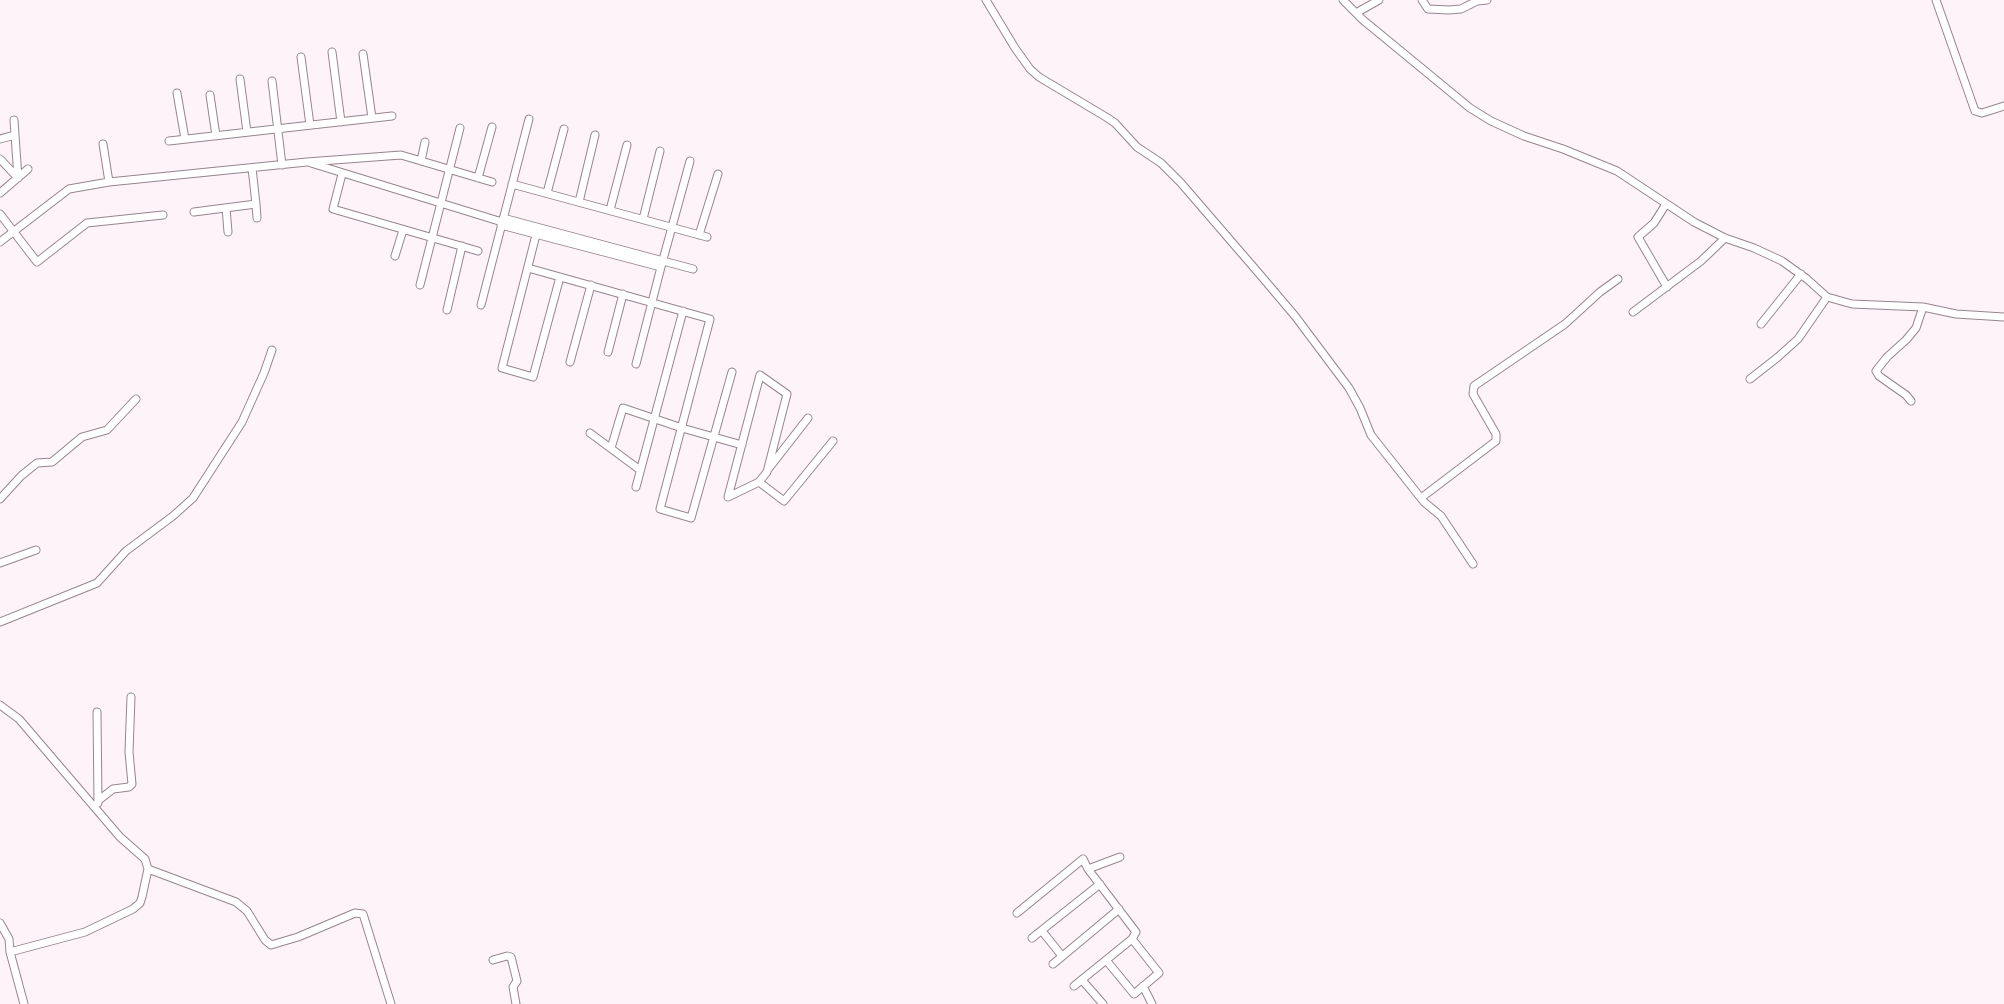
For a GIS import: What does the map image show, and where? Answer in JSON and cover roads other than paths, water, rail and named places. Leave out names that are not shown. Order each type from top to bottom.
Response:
[{"type":"street","points":[[986,0],[1015,48],[1039,77],[1115,123],[1137,147],[1160,163],[1181,183],[1295,316],[1349,388],[1360,408],[1370,434],[1421,498],[1441,516],[1473,564]]},
{"type":"street","points":[[1343,0],[1356,13],[1470,108],[1491,121],[1524,136],[1563,149],[1617,171],[1694,222],[1725,238],[1754,248],[1782,261],[1801,274],[1827,297],[1852,304],[1924,307],[1956,314],[2004,317]]},
{"type":"street","points":[[1356,13],[1379,0]]},
{"type":"street","points":[[1422,0],[1428,9],[1449,10],[1461,9],[1477,1],[1487,0]]},
{"type":"street","points":[[1936,0],[1975,111],[1982,113],[2004,106]]},
{"type":"street","points":[[332,52],[341,122]]},
{"type":"street","points":[[364,54],[372,118]]},
{"type":"street","points":[[302,56],[310,125]]},
{"type":"street","points":[[240,79],[247,132]]},
{"type":"street","points":[[272,81],[282,165]]},
{"type":"street","points":[[177,93],[185,139]]},
{"type":"street","points":[[210,95],[216,136]]},
{"type":"street","points":[[168,141],[392,116]]},
{"type":"street","points":[[481,305],[530,119]]},
{"type":"street","points":[[14,120],[18,178]]},
{"type":"street","points":[[478,178],[492,127]]},
{"type":"street","points":[[420,285],[460,128]]},
{"type":"street","points":[[546,193],[564,128]]},
{"type":"street","points":[[0,138],[15,135]]},
{"type":"street","points":[[579,202],[595,135]]},
{"type":"street","points":[[421,161],[425,142]]},
{"type":"street","points":[[103,144],[109,182]]},
{"type":"street","points":[[610,210],[627,145]]},
{"type":"street","points":[[642,219],[660,151]]},
{"type":"street","points":[[0,242],[68,189],[109,182],[307,162],[401,155],[492,182]]},
{"type":"street","points":[[0,159],[18,178]]},
{"type":"street","points":[[636,364],[690,161]]},
{"type":"street","points":[[307,162],[440,204],[662,264]]},
{"type":"street","points":[[252,168],[257,218]]},
{"type":"street","points":[[0,193],[28,169]]},
{"type":"street","points":[[342,174],[333,209],[478,251]]},
{"type":"street","points":[[699,234],[718,174]]},
{"type":"street","points":[[512,184],[672,226],[707,237]]},
{"type":"street","points":[[194,212],[256,204]]},
{"type":"street","points":[[1666,204],[1654,223],[1638,237],[1667,287]]},
{"type":"street","points":[[226,208],[228,232]]},
{"type":"street","points":[[0,214],[37,262],[87,223],[163,215]]},
{"type":"street","points":[[502,221],[536,234],[662,264],[693,269]]},
{"type":"street","points":[[395,256],[403,230]]},
{"type":"street","points":[[536,234],[502,368],[533,377],[560,277]]},
{"type":"street","points":[[1633,312],[1701,261],[1725,238]]},
{"type":"street","points":[[447,310],[462,246]]},
{"type":"street","points":[[528,268],[652,302],[710,320],[660,509],[691,518],[732,372]]},
{"type":"street","points":[[1761,324],[1801,274]]},
{"type":"street","points":[[1421,498],[1496,441],[1496,434],[1473,394],[1474,386],[1565,324],[1600,292],[1618,279]]},
{"type":"street","points":[[570,362],[591,285]]},
{"type":"street","points":[[608,352],[623,294]]},
{"type":"street","points":[[1750,379],[1798,339],[1827,297]]},
{"type":"street","points":[[1911,401],[1903,392],[1879,376],[1876,372],[1887,357],[1906,340],[1916,328],[1924,307]]},
{"type":"street","points":[[636,487],[682,311]]},
{"type":"street","points":[[0,622],[97,583],[126,551],[173,516],[193,498],[242,422],[272,350]]},
{"type":"street","points":[[767,472],[787,394],[760,375],[728,497],[759,482],[767,472],[808,418]]},
{"type":"street","points":[[0,499],[21,476],[37,463],[52,462],[82,437],[107,430],[136,399]]},
{"type":"street","points":[[611,448],[623,408],[682,428],[742,445]]},
{"type":"street","points":[[590,433],[640,470]]},
{"type":"street","points":[[759,482],[784,501],[832,441]]},
{"type":"street","points":[[0,563],[36,550]]},
{"type":"street","points":[[99,800],[112,789],[129,787],[132,783],[129,752],[131,697]]},
{"type":"street","points":[[0,705],[16,716],[120,837],[145,859],[148,869],[140,903],[133,909],[85,932],[10,952]]},
{"type":"street","points":[[97,712],[99,800],[97,809]]},
{"type":"street","points":[[1088,869],[1120,857]]},
{"type":"street","points":[[1017,913],[1083,859],[1088,869],[1136,932],[1132,939],[1074,986]]},
{"type":"street","points":[[148,869],[236,902],[247,911],[265,940],[272,945],[298,937],[355,913],[363,914],[391,1004]]},
{"type":"street","points":[[1032,938],[1100,884]]},
{"type":"street","points":[[1053,964],[1119,910]]},
{"type":"street","points":[[0,923],[9,939],[10,952],[24,1004]]},
{"type":"street","points":[[1042,931],[1062,956]]},
{"type":"street","points":[[1106,960],[1134,994],[1159,973],[1132,939]]},
{"type":"street","points":[[493,960],[507,956],[511,957],[517,981],[513,987],[516,1004]]},
{"type":"street","points":[[1082,980],[1103,1004]]},
{"type":"street","points":[[1143,986],[1152,1004]]}]
